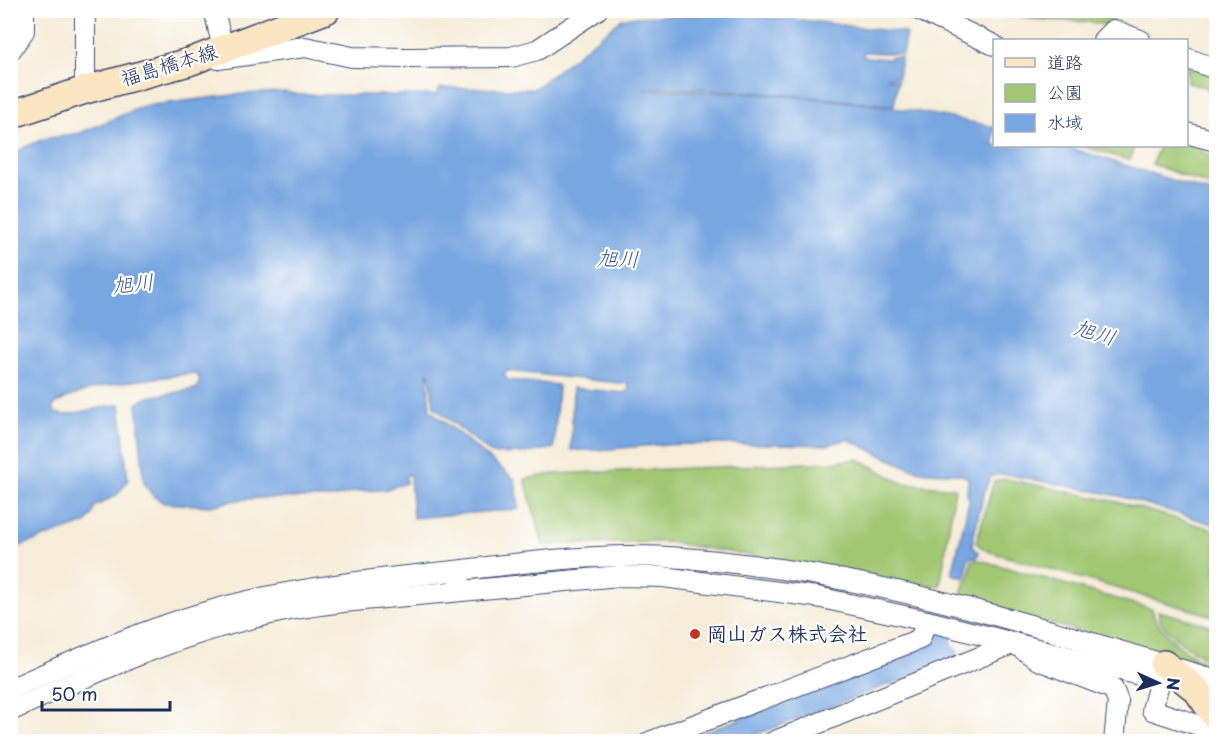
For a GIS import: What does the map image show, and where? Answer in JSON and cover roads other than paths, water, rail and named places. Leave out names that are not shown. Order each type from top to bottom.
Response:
[{"type":"main road","name":"福島橋本線","points":[[10,115],[85,90],[189,62],[326,10]]},
{"type":"main road","points":[[1164,664],[1197,690],[1216,717]]},
{"type":"street","points":[[10,51],[24,31],[24,10]]},
{"type":"street","points":[[85,10],[85,90]]},
{"type":"street","points":[[214,10],[223,49]]},
{"type":"street","points":[[189,62],[305,47],[352,57],[511,57],[537,50],[597,10]]},
{"type":"street","points":[[919,10],[993,45]]},
{"type":"street","points":[[1104,39],[1113,30],[1137,39]]},
{"type":"street","points":[[1188,59],[1216,69]]},
{"type":"street","points":[[1188,134],[1216,141]]},
{"type":"street","points":[[10,690],[140,634],[243,602],[346,583],[534,563],[633,556],[688,558],[816,574],[922,595],[1216,680]]},
{"type":"street","points":[[451,592],[534,563]]},
{"type":"street","points":[[10,711],[118,662],[183,638],[266,615],[451,592],[619,576],[663,577],[817,597],[927,621],[1144,676],[1164,664]]},
{"type":"street","points":[[649,741],[920,639],[927,621]]},
{"type":"street","points":[[773,741],[806,736],[1014,643]]},
{"type":"street","points":[[1014,643],[1038,660],[1113,689],[1118,701],[1114,741]]},
{"type":"street","points":[[1164,664],[1152,710],[1216,731]]},
{"type":"water","name":"旭川","points":[[710,14],[793,19],[906,33],[902,54],[864,52],[863,54],[864,57],[890,59],[890,57],[901,57],[898,77],[888,77],[888,79],[898,80],[894,106],[739,91],[676,88],[645,88],[645,90],[777,95],[908,110],[993,127],[993,147],[1067,147],[1216,194],[1216,525],[1119,496],[1005,474],[996,475],[988,482],[983,499],[972,544],[979,552],[977,558],[973,557],[968,560],[966,578],[952,574],[970,497],[967,496],[968,478],[962,475],[917,470],[848,439],[827,445],[681,444],[573,450],[571,449],[573,388],[624,393],[629,389],[628,384],[507,371],[504,375],[508,380],[558,385],[554,448],[527,453],[492,454],[434,407],[429,371],[427,374],[430,410],[515,480],[519,509],[413,518],[408,474],[406,483],[384,490],[358,491],[332,498],[259,498],[211,506],[164,503],[153,496],[144,483],[137,404],[148,397],[196,389],[200,381],[194,373],[105,386],[71,396],[55,404],[53,407],[55,413],[65,415],[120,404],[128,480],[117,495],[94,507],[86,523],[11,549],[11,157],[25,147],[44,139],[80,133],[144,106],[241,94],[285,92],[300,95],[436,95],[440,88],[534,89],[622,19]]},
{"type":"water","points":[[935,628],[952,633],[951,643],[958,653],[954,664],[887,685],[739,741],[679,742],[927,647],[931,643]]},
{"type":"place","name":"岡山ガス株式会社","points":[[695,634]]}]
